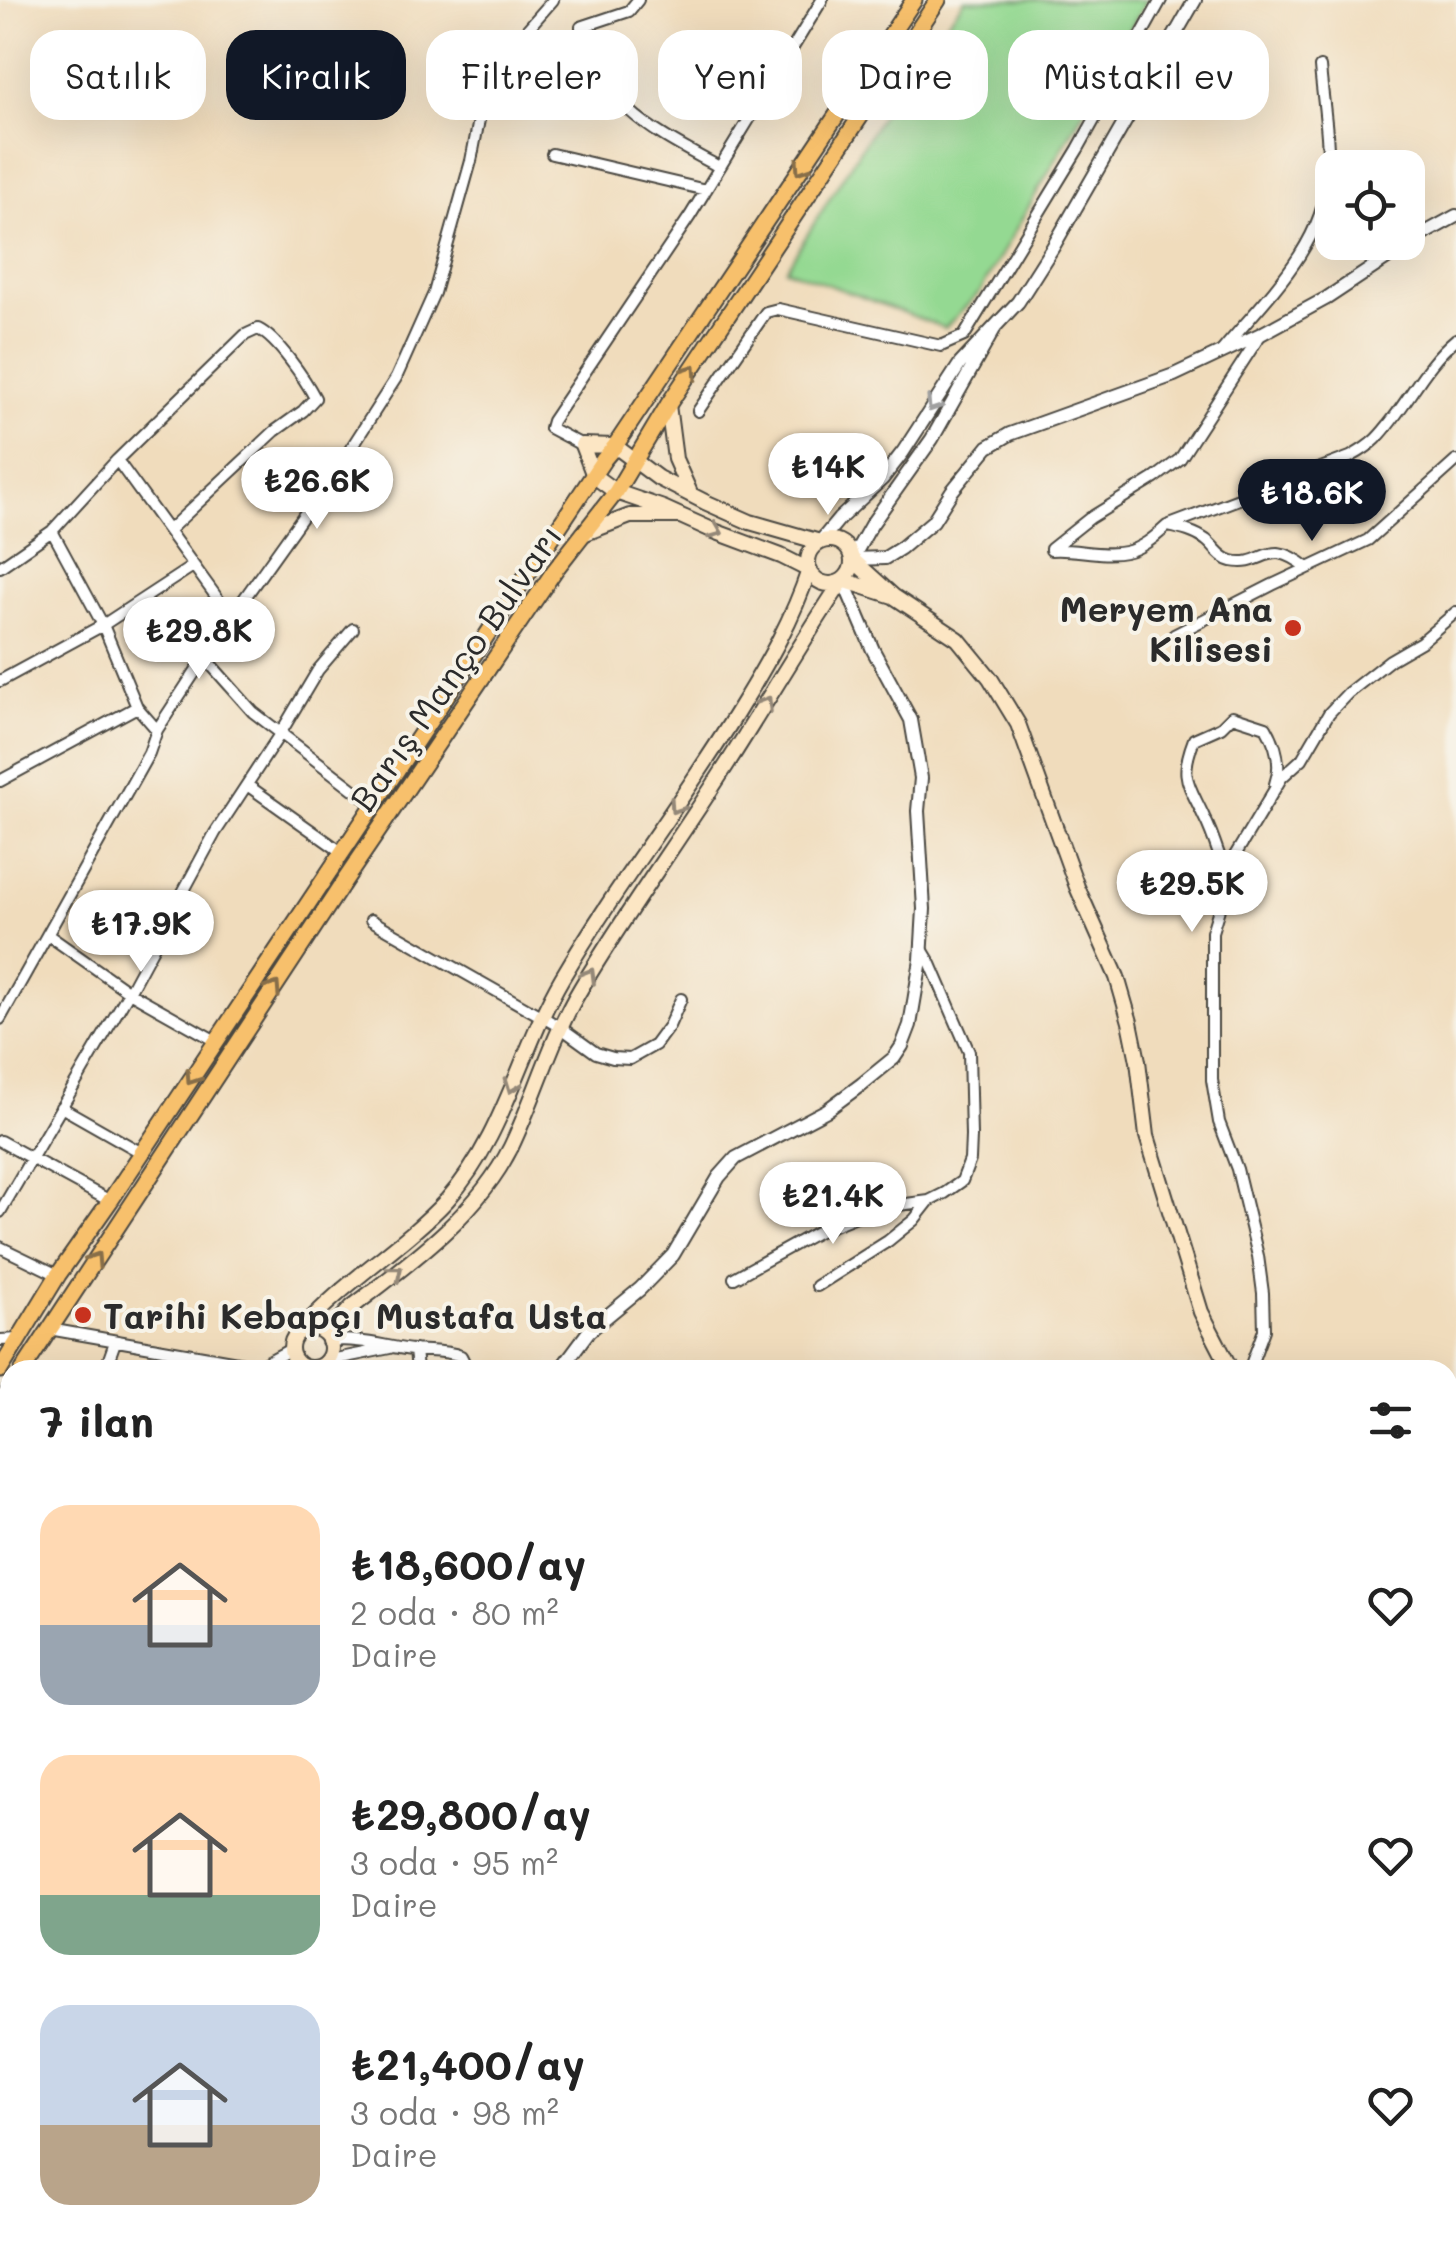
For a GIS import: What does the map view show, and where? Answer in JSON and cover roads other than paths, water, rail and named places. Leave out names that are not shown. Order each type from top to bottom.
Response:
[{"type":"main road","name":"Barış Manço Bulvarı","points":[[6,1360],[58,1276],[914,0]]},
{"type":"main road","name":"Barış Manço Bulvarı","points":[[30,1360],[554,570],[616,492],[668,405],[938,0]]},
{"type":"main road","points":[[668,405],[675,459],[692,496]]},
{"type":"main road","points":[[820,542],[750,522],[692,496],[658,478],[615,446],[582,445],[594,476],[616,492],[781,556],[809,570],[824,584],[844,580],[893,596]]},
{"type":"main road","points":[[583,534],[630,516],[682,516]]},
{"type":"main road","points":[[291,1358],[291,1342],[315,1314],[404,1241],[474,1166],[497,1123],[541,1018],[582,946],[712,753],[764,668],[801,596],[809,570],[808,557],[814,546],[830,540],[848,549],[852,559],[893,596],[958,639],[990,678],[1018,724],[1078,887],[1117,976],[1138,1061],[1147,1136],[1201,1312],[1226,1360]]},
{"type":"main road","points":[[329,1341],[352,1307],[462,1216],[491,1180],[517,1133],[560,1027],[594,966],[748,733],[850,570],[852,559]]},
{"type":"main road","points":[[300,1331],[313,1328],[326,1335],[330,1348],[325,1360]]},
{"type":"street","points":[[0,1019],[150,753],[157,730],[396,378],[434,293],[471,161],[486,89],[517,42],[553,0]]},
{"type":"street","points":[[638,0],[629,11],[581,27],[597,72],[620,103],[658,134],[719,167]]},
{"type":"street","points":[[582,445],[550,428],[552,421],[706,190],[822,0]]},
{"type":"street","points":[[698,411],[766,312],[778,309],[942,346],[964,336],[1078,149],[1162,0]]},
{"type":"street","points":[[820,542],[892,466],[960,364],[1018,302],[1195,0]]},
{"type":"street","points":[[1219,354],[1288,272],[1323,205],[1328,175],[1320,67]]},
{"type":"street","points":[[552,154],[706,190]]},
{"type":"street","points":[[852,559],[886,558],[901,548],[932,521],[988,447],[1010,434],[1174,375],[1261,334],[1456,216]]},
{"type":"street","points":[[977,318],[994,329]]},
{"type":"street","points":[[852,559],[932,439],[994,329]]},
{"type":"street","points":[[0,568],[52,531],[117,460],[251,330],[265,332],[314,398],[169,530]]},
{"type":"street","points":[[1261,334],[1180,459],[1090,518],[1050,550],[1126,552],[1151,540],[1167,526],[1350,457],[1374,442],[1439,352],[1456,339]]},
{"type":"street","points":[[117,460],[231,617]]},
{"type":"street","points":[[1174,636],[1368,540],[1456,460]]},
{"type":"street","points":[[1167,526],[1198,534],[1232,561],[1286,553],[1308,568]]},
{"type":"street","points":[[52,531],[103,625],[137,707],[157,730]]},
{"type":"street","points":[[0,681],[103,625],[193,566]]},
{"type":"street","points":[[568,1360],[589,1332],[640,1289],[672,1255],[719,1177],[736,1158],[827,1110],[894,1058],[910,1025],[924,910],[918,812],[920,778],[911,720],[873,650],[844,580]]},
{"type":"street","points":[[144,600],[205,658],[252,712],[374,806]]},
{"type":"street","points":[[1225,872],[1282,777],[1302,760],[1330,713],[1348,693],[1456,612]]},
{"type":"street","points":[[0,1212],[129,992],[215,832],[318,670],[353,629]]},
{"type":"street","points":[[0,764],[2,779],[137,707]]},
{"type":"street","points":[[1253,1360],[1264,1330],[1258,1256],[1237,1169],[1218,1122],[1212,1080],[1212,932],[1223,896],[1225,872],[1206,818],[1188,788],[1186,760],[1194,739],[1222,728],[1232,716],[1266,727],[1276,744],[1278,776],[1272,795]]},
{"type":"street","points":[[247,785],[343,853]]},
{"type":"street","points":[[371,920],[560,1027],[596,1053],[613,1058],[630,1059],[654,1045],[669,1026],[681,1000]]},
{"type":"street","points":[[48,935],[129,992],[216,1042]]},
{"type":"street","points":[[734,1278],[819,1232],[876,1208],[928,1201],[962,1181],[970,1160],[969,1052],[922,948]]},
{"type":"street","points":[[61,1107],[142,1153]]},
{"type":"street","points":[[0,1141],[110,1201]]},
{"type":"street","points":[[817,1286],[888,1241],[914,1220],[928,1201]]},
{"type":"street","points":[[0,1248],[58,1276]]},
{"type":"street","points":[[50,1329],[215,1360]]},
{"type":"street","points":[[0,1340],[20,1338]]},
{"type":"street","points":[[329,1341],[352,1339],[415,1350],[449,1351],[463,1360]]},
{"type":"street","points":[[109,1360],[115,1342]]},
{"type":"street","points":[[343,1360],[396,1347]]},
{"type":"street","points":[[415,1350],[416,1360]]},
{"type":"place","name":"Meryem Ana Kilisesi","points":[[1293,628]]},
{"type":"place","name":"Tarihi Kebapçı Mustafa Usta","points":[[83,1315]]}]
